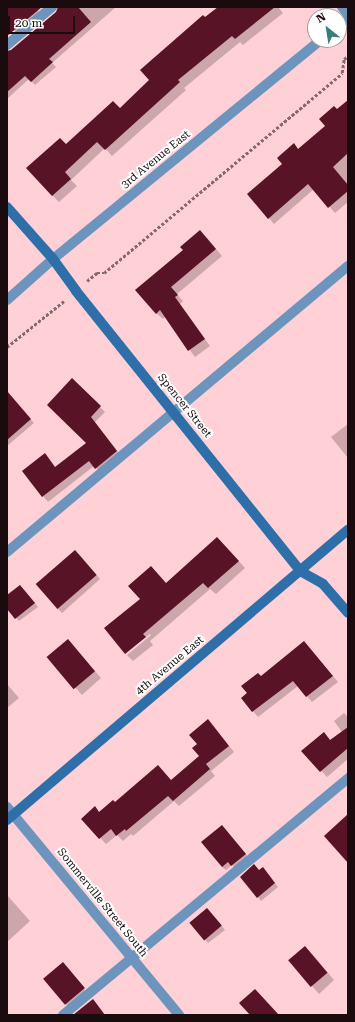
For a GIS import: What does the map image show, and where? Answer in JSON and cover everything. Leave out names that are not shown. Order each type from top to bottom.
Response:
[{"type":"street","points":[[7,45],[52,7]]},
{"type":"street","points":[[342,7],[348,14]]},
{"type":"street","name":"3rd Avenue East","points":[[7,300],[53,259],[311,48]]},
{"type":"street","name":"Spencer Street","points":[[7,207],[53,259],[76,291],[300,570],[323,584],[348,613]]},
{"type":"street","points":[[7,552],[348,266]]},
{"type":"street","name":"4th Avenue East","points":[[9,814],[348,530]]},
{"type":"street","points":[[63,1015],[348,778]]},
{"type":"street","name":"Sommerville Street South","points":[[9,814],[178,1015]]},
{"type":"path","points":[[7,347],[97,273],[104,273],[342,73],[344,60],[348,56]]},
{"type":"building","points":[[7,7],[42,7],[7,36]]},
{"type":"building","points":[[58,7],[78,7],[91,22],[49,59],[53,62],[31,82],[25,76],[7,92],[7,51],[11,50],[56,12]]},
{"type":"building","points":[[218,7],[275,7],[235,39],[232,36],[178,80],[180,82],[105,150],[97,142],[65,172],[71,179],[52,196],[26,168],[60,138],[66,144],[113,101],[120,108],[149,80],[140,70],[203,15],[205,17]]},
{"type":"building","points":[[348,100],[348,153],[333,167],[348,185],[348,191],[328,208],[308,184],[268,219],[247,194],[282,164],[277,158],[294,143],[298,149],[325,126],[319,119],[334,106],[337,109]]},
{"type":"building","points":[[200,230],[216,249],[171,287],[178,295],[175,297],[205,339],[188,351],[160,310],[156,314],[135,290],[183,250],[180,247]]},
{"type":"building","points":[[72,378],[101,406],[91,417],[117,451],[95,469],[89,461],[42,497],[22,471],[45,453],[55,467],[86,443],[47,405]]},
{"type":"building","points":[[7,391],[31,419],[7,440]]},
{"type":"building","points":[[217,537],[239,561],[208,588],[203,583],[143,634],[146,637],[125,654],[104,628],[140,599],[128,586],[151,566],[166,583]]},
{"type":"building","points":[[75,550],[97,575],[57,609],[36,584]]},
{"type":"building","points":[[20,585],[35,603],[15,619],[7,609],[7,595]]},
{"type":"building","points":[[68,639],[95,671],[74,689],[47,657]]},
{"type":"building","points":[[304,641],[333,676],[306,697],[293,681],[252,712],[241,698],[247,693],[241,686],[258,673],[261,676]]},
{"type":"building","points":[[208,719],[229,746],[206,764],[210,769],[173,801],[168,796],[126,831],[125,829],[116,836],[111,829],[99,839],[81,819],[95,806],[99,812],[113,800],[115,802],[158,765],[171,780],[199,756],[192,748],[197,744],[189,735]]},
{"type":"building","points":[[348,727],[348,748],[320,772],[301,751],[324,732],[330,740]]},
{"type":"building","points":[[348,814],[348,863],[324,836]]},
{"type":"building","points":[[222,825],[246,854],[231,866],[228,862],[222,867],[201,842]]},
{"type":"building","points":[[254,864],[259,870],[263,867],[275,883],[257,898],[240,877]]},
{"type":"building","points":[[207,908],[222,926],[204,940],[189,923]]},
{"type":"building","points":[[305,946],[327,973],[311,987],[288,960]]},
{"type":"building","points":[[63,962],[85,988],[65,1005],[43,979]]},
{"type":"building","points":[[255,989],[279,1015],[250,1015],[239,1003]]},
{"type":"building","points":[[93,999],[105,1015],[73,1015]]}]
